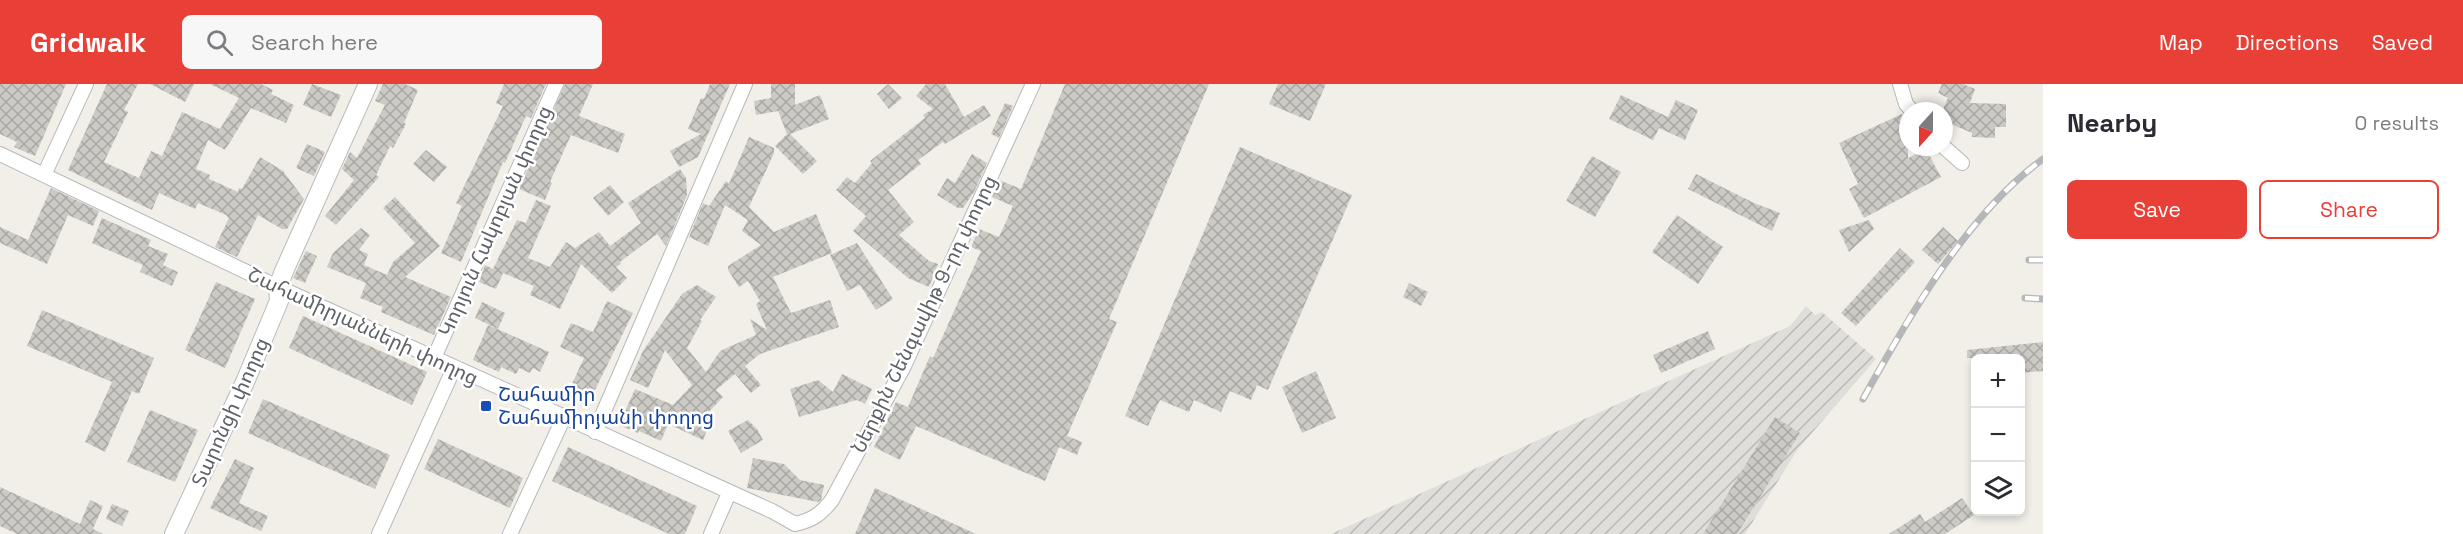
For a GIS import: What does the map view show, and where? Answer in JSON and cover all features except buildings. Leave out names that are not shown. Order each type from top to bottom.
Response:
[{"type":"street","points":[[44,175],[86,84]]},
{"type":"street","name":"Տարոնցի փողոց","points":[[174,534],[279,301],[278,287],[368,84]]},
{"type":"street","name":"Կորյուն Հակոբյան փողոց","points":[[434,358],[556,84]]},
{"type":"street","points":[[595,432],[745,84]]},
{"type":"street","name":"Ներքին Շենգավիթ 9-րդ փողոց","points":[[729,493],[795,524],[808,521],[821,514],[832,500],[904,366],[1033,84]]},
{"type":"street","points":[[1900,84],[1905,102]]},
{"type":"street","name":"Շահամիրյանների փողոց","points":[[0,154],[278,287],[729,493]]},
{"type":"street","points":[[1953,155],[1962,163]]},
{"type":"street","points":[[379,534],[454,368]]},
{"type":"street","points":[[510,534],[564,417]]},
{"type":"street","points":[[711,534],[729,493]]},
{"type":"shaded area","points":[[1806,306],[1815,315],[1822,312],[1876,359],[1798,449],[1745,534],[1331,534],[1790,326]]},
{"type":"railway","points":[[1863,399],[1899,335],[1941,269],[1989,208],[2043,159]]},
{"type":"railway","points":[[2029,260],[2043,260]]},
{"type":"railway","points":[[2025,298],[2043,299]]},
{"type":"place","name":"Շահամիր Շահամիրյանի փողոց","points":[[486,406]]}]
